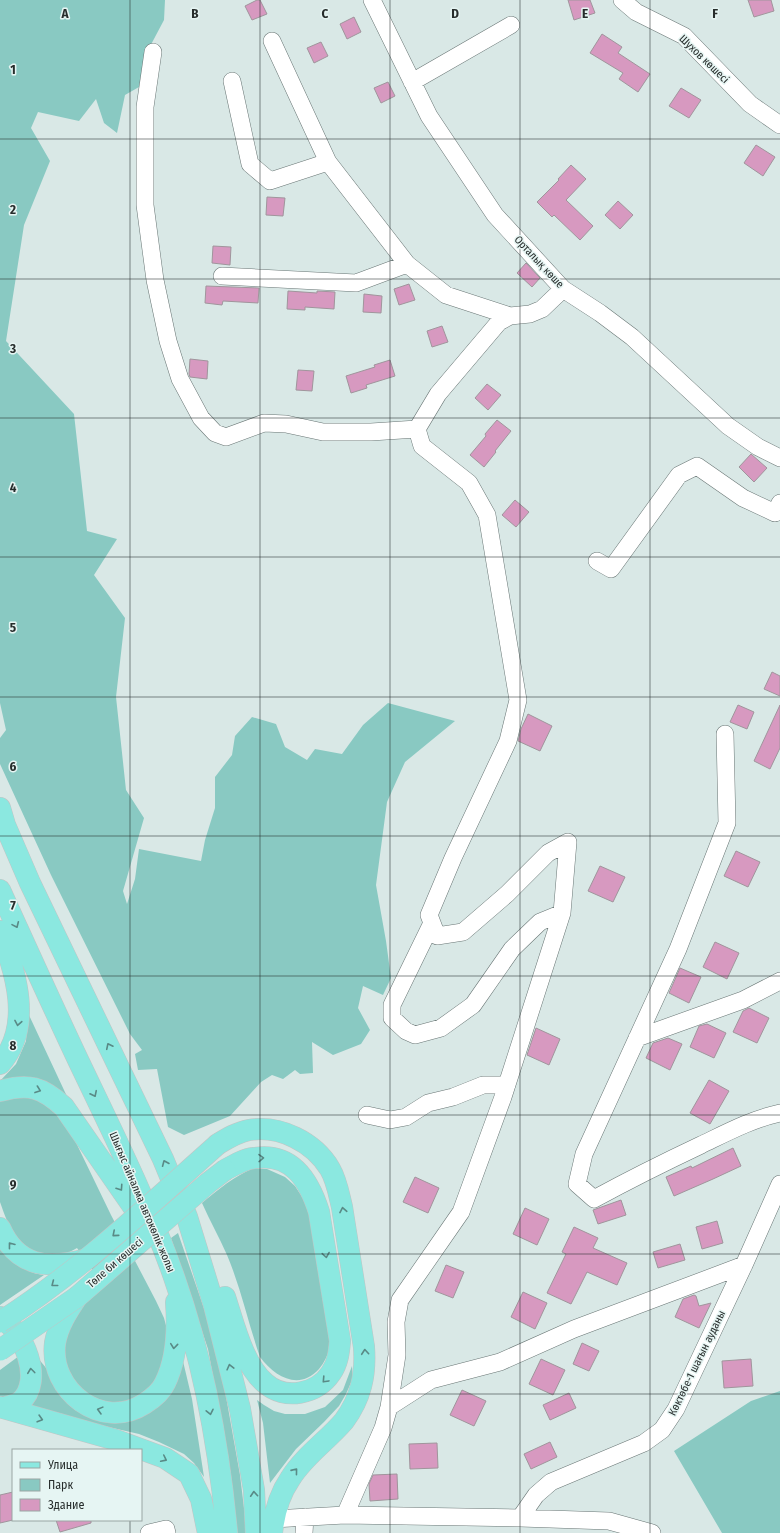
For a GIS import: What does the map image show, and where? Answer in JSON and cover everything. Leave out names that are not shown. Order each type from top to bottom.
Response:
[{"type":"main road","points":[[0,808],[5,825],[30,883],[163,1159],[187,1217],[214,1305],[240,1409],[254,1490],[264,1526]]},
{"type":"main road","name":"Шығыс айналма автокөлік жолы","points":[[0,890],[62,1028],[134,1176],[175,1279],[191,1330],[211,1415],[224,1501],[227,1533]]},
{"type":"main road","points":[[0,932],[12,962],[17,984],[19,1003],[19,1020],[14,1039],[5,1059],[0,1064]]},
{"type":"main road","points":[[0,1091],[15,1087],[34,1088],[50,1095],[64,1107],[167,1258]]},
{"type":"main road","name":"Төле би көшесі","points":[[0,1322],[24,1307],[84,1260],[218,1144],[230,1136],[247,1130],[263,1128],[302,1140],[320,1155],[330,1170],[337,1188],[342,1208],[366,1364],[356,1402],[343,1421],[304,1461],[290,1479],[264,1526]]},
{"type":"main road","name":"Төле би көшесі","points":[[0,1350],[77,1297],[208,1183],[225,1170],[253,1158],[266,1157],[282,1160],[295,1168],[305,1179],[313,1192],[319,1212],[340,1341],[338,1358],[332,1372],[322,1384],[308,1391],[291,1394],[277,1390],[264,1383],[246,1356],[219,1278],[201,1240],[187,1217]]},
{"type":"main road","points":[[0,1228],[12,1248],[25,1259],[42,1265],[66,1265],[84,1260]]},
{"type":"main road","points":[[77,1297],[61,1322],[55,1343],[55,1362],[61,1379],[70,1392],[83,1404],[101,1411],[120,1413],[138,1408],[153,1399],[165,1384],[175,1349],[177,1309],[175,1279]]},
{"type":"main road","points":[[0,1317],[9,1324],[20,1338],[31,1367],[32,1379],[28,1392],[19,1402],[1,1408]]},
{"type":"main road","points":[[1,1408],[116,1440],[140,1449]]},
{"type":"main road","points":[[142,1450],[165,1458],[189,1474],[201,1499],[208,1533]]},
{"type":"street","name":"Орталық көше","points":[[372,0],[429,116],[495,215],[564,289],[632,337],[728,426],[758,447],[780,458]]},
{"type":"street","name":"Шухов көшесі","points":[[622,0],[636,12],[684,36],[750,104],[780,125]]},
{"type":"street","points":[[412,82],[511,25]]},
{"type":"street","points":[[272,41],[328,162],[407,264],[446,295],[510,316]]},
{"type":"street","points":[[153,52],[145,106],[145,205],[155,280],[168,341],[180,379],[201,418],[215,433],[226,437],[264,423],[286,424],[323,432],[371,432],[418,429]]},
{"type":"street","points":[[232,81],[250,164],[270,181],[328,162]]},
{"type":"street","points":[[222,276],[356,283],[407,264]]},
{"type":"street","points":[[344,1515],[383,1428],[389,1407],[397,1355],[396,1322],[400,1300],[461,1212],[507,1085],[562,913],[568,842],[548,853],[507,894],[463,932],[437,936],[429,914],[453,858],[508,742],[518,700],[487,515],[469,483],[422,446],[418,429],[438,394],[499,322],[510,316],[530,314],[542,308],[564,289]]},
{"type":"street","points":[[597,561],[611,569],[679,475],[697,466],[743,498],[756,504],[775,512],[780,503]]},
{"type":"street","points":[[725,734],[727,823],[678,948],[584,1154],[577,1184],[594,1199],[643,1173],[722,1135],[763,1117],[780,1113]]},
{"type":"street","points":[[432,923],[392,1006],[392,1018],[406,1031],[415,1035],[441,1028],[473,1005],[512,949],[540,922],[562,913]]},
{"type":"street","points":[[637,1038],[743,1000],[780,981]]},
{"type":"street","points":[[367,1114],[390,1120],[406,1117],[428,1103],[453,1097],[483,1085],[507,1085]]},
{"type":"street","name":"Көктөбе-1 шағын ауданы","points":[[520,1518],[536,1495],[551,1482],[644,1443],[662,1430],[676,1409],[744,1265],[780,1184]]},
{"type":"street","points":[[389,1407],[431,1380],[500,1362],[574,1329],[744,1265]]},
{"type":"street","points":[[264,1526],[305,1525],[344,1515],[520,1518],[609,1521],[652,1533]]},
{"type":"street","points":[[149,1533],[166,1529],[167,1533]]},
{"type":"green space","points":[[0,0],[165,0],[164,20],[146,54],[139,87],[125,95],[117,133],[104,123],[96,99],[79,121],[38,112],[31,128],[50,161],[24,225],[6,341],[74,414],[87,531],[117,539],[94,575],[125,618],[116,697],[126,790],[144,818],[123,891],[127,904],[135,879],[139,849],[201,861],[205,840],[215,808],[215,777],[232,755],[235,736],[252,717],[276,724],[285,747],[307,760],[315,749],[342,754],[363,725],[388,703],[455,721],[405,762],[387,802],[376,885],[391,978],[383,995],[363,986],[358,1008],[370,1030],[361,1044],[333,1055],[312,1042],[313,1073],[300,1074],[295,1070],[283,1079],[272,1075],[261,1082],[230,1116],[184,1135],[168,1127],[157,1069],[138,1070],[135,1054],[142,1050],[130,1034],[51,875],[0,764],[0,738],[6,730],[0,703]]},
{"type":"green space","points":[[28,1013],[71,1105],[0,1081],[16,1064],[26,1041]]},
{"type":"green space","points":[[20,1094],[45,1100],[67,1124],[111,1215],[164,1318],[168,1333],[160,1381],[123,1405],[97,1400],[87,1395],[73,1379],[65,1361],[68,1334],[76,1316],[84,1305],[104,1287],[77,1248],[63,1255],[50,1255],[39,1254],[23,1245],[7,1221],[0,1202],[0,1100]]},
{"type":"green space","points":[[254,1168],[267,1169],[285,1177],[295,1186],[308,1206],[330,1328],[330,1347],[321,1367],[311,1376],[303,1379],[288,1379],[280,1375],[260,1357],[232,1267],[202,1203],[233,1179]]},
{"type":"green space","points":[[178,1233],[217,1346],[240,1475],[247,1533],[237,1533],[231,1475],[208,1349],[171,1238]]},
{"type":"green space","points":[[0,1248],[25,1269],[44,1275],[0,1305]]},
{"type":"green space","points":[[19,1356],[26,1370],[17,1393],[0,1400],[0,1370]]},
{"type":"green space","points":[[36,1356],[46,1367],[58,1392],[70,1406],[92,1418],[119,1422],[182,1357],[192,1399],[204,1477],[194,1463],[184,1454],[139,1434],[21,1407]]},
{"type":"green space","points":[[352,1366],[353,1378],[339,1406],[296,1449],[270,1483],[263,1423],[257,1400],[274,1411],[285,1414],[305,1414],[325,1407],[343,1390]]},
{"type":"green space","points":[[780,1391],[780,1533],[722,1533],[674,1451],[751,1401]]},
{"type":"building","points":[[260,0],[267,14],[252,20],[245,6]]},
{"type":"building","points":[[568,0],[590,0],[595,13],[574,20]]},
{"type":"building","points":[[748,0],[771,0],[774,11],[754,17]]},
{"type":"building","points":[[354,17],[361,32],[347,39],[340,24]]},
{"type":"building","points":[[602,34],[622,47],[618,53],[650,74],[638,92],[619,79],[623,73],[590,53]]},
{"type":"building","points":[[321,42],[328,56],[314,63],[307,48]]},
{"type":"building","points":[[388,82],[395,96],[381,103],[374,88]]},
{"type":"building","points":[[681,88],[701,100],[689,118],[669,106]]},
{"type":"building","points":[[756,145],[775,157],[763,176],[744,163]]},
{"type":"building","points":[[571,165],[586,179],[566,200],[593,226],[580,240],[554,215],[552,217],[537,202],[559,180],[558,179]]},
{"type":"building","points":[[267,197],[285,198],[283,216],[266,215]]},
{"type":"building","points":[[618,201],[633,215],[620,229],[605,215]]},
{"type":"building","points":[[213,246],[231,247],[230,265],[212,263]]},
{"type":"building","points":[[526,263],[540,278],[532,287],[517,273]]},
{"type":"building","points":[[409,284],[415,300],[399,305],[394,289]]},
{"type":"building","points":[[206,286],[259,288],[258,303],[223,301],[222,305],[205,303]]},
{"type":"building","points":[[288,291],[317,293],[317,291],[335,292],[334,309],[305,307],[305,310],[287,309]]},
{"type":"building","points":[[364,294],[382,296],[381,313],[363,312]]},
{"type":"building","points":[[442,326],[448,342],[432,347],[427,331]]},
{"type":"building","points":[[190,359],[208,361],[207,379],[190,377]]},
{"type":"building","points":[[390,360],[395,376],[366,385],[367,388],[351,393],[346,376],[375,367],[374,365]]},
{"type":"building","points":[[298,370],[314,371],[312,391],[296,390]]},
{"type":"building","points":[[487,384],[501,395],[488,410],[475,398]]},
{"type":"building","points":[[497,420],[511,431],[484,467],[470,455]]},
{"type":"building","points":[[751,454],[767,468],[754,482],[739,467]]},
{"type":"building","points":[[515,500],[529,512],[516,527],[502,515]]},
{"type":"building","points":[[772,672],[780,676],[780,696],[764,689]]},
{"type":"building","points":[[738,705],[754,712],[747,729],[730,722]]},
{"type":"building","points":[[780,705],[780,748],[770,769],[754,761]]},
{"type":"building","points":[[528,714],[552,726],[540,751],[518,741],[521,729]]},
{"type":"building","points":[[736,851],[760,862],[748,887],[724,876]]},
{"type":"building","points":[[600,866],[625,877],[613,902],[588,891]]},
{"type":"building","points":[[715,942],[739,953],[727,979],[703,967]]},
{"type":"building","points":[[680,968],[701,977],[689,1003],[669,993]]},
{"type":"building","points":[[749,1008],[769,1018],[757,1043],[733,1032],[743,1011]]},
{"type":"building","points":[[707,1024],[726,1033],[714,1058],[690,1047],[699,1026]]},
{"type":"building","points":[[536,1028],[560,1039],[549,1065],[527,1055]]},
{"type":"building","points":[[668,1038],[682,1044],[670,1070],[646,1058],[653,1043]]},
{"type":"building","points":[[709,1080],[729,1091],[710,1124],[690,1113]]},
{"type":"building","points":[[733,1148],[741,1166],[674,1196],[666,1177],[691,1166],[692,1168]]},
{"type":"building","points":[[415,1177],[439,1188],[428,1213],[403,1202]]},
{"type":"building","points":[[621,1200],[626,1215],[598,1224],[593,1210]]},
{"type":"building","points":[[525,1208],[549,1219],[537,1245],[513,1234]]},
{"type":"building","points":[[717,1221],[723,1243],[702,1249],[696,1227]]},
{"type":"building","points":[[574,1227],[598,1238],[593,1248],[627,1263],[617,1285],[587,1272],[571,1304],[547,1293],[566,1254],[562,1252]]},
{"type":"building","points":[[680,1244],[685,1260],[658,1268],[653,1252]]},
{"type":"building","points":[[446,1265],[464,1272],[453,1298],[435,1291]]},
{"type":"building","points":[[523,1292],[547,1303],[535,1329],[511,1317]]},
{"type":"building","points":[[694,1295],[696,1296],[699,1306],[711,1303],[699,1328],[675,1317],[683,1299]]},
{"type":"building","points":[[582,1343],[599,1351],[589,1371],[573,1364]]},
{"type":"building","points":[[541,1359],[565,1370],[553,1395],[529,1384]]},
{"type":"building","points":[[751,1359],[753,1386],[724,1388],[722,1361]]},
{"type":"building","points":[[462,1390],[486,1401],[474,1426],[450,1415]]},
{"type":"building","points":[[569,1393],[576,1408],[550,1420],[543,1405]]},
{"type":"building","points":[[550,1442],[557,1457],[531,1469],[524,1454]]},
{"type":"building","points":[[437,1443],[438,1468],[410,1469],[409,1444]]},
{"type":"building","points":[[397,1474],[398,1499],[370,1501],[369,1484],[373,1475]]},
{"type":"building","points":[[12,1492],[12,1520],[0,1523],[0,1495]]},
{"type":"building","points":[[56,1521],[91,1521],[91,1523],[60,1532]]}]
